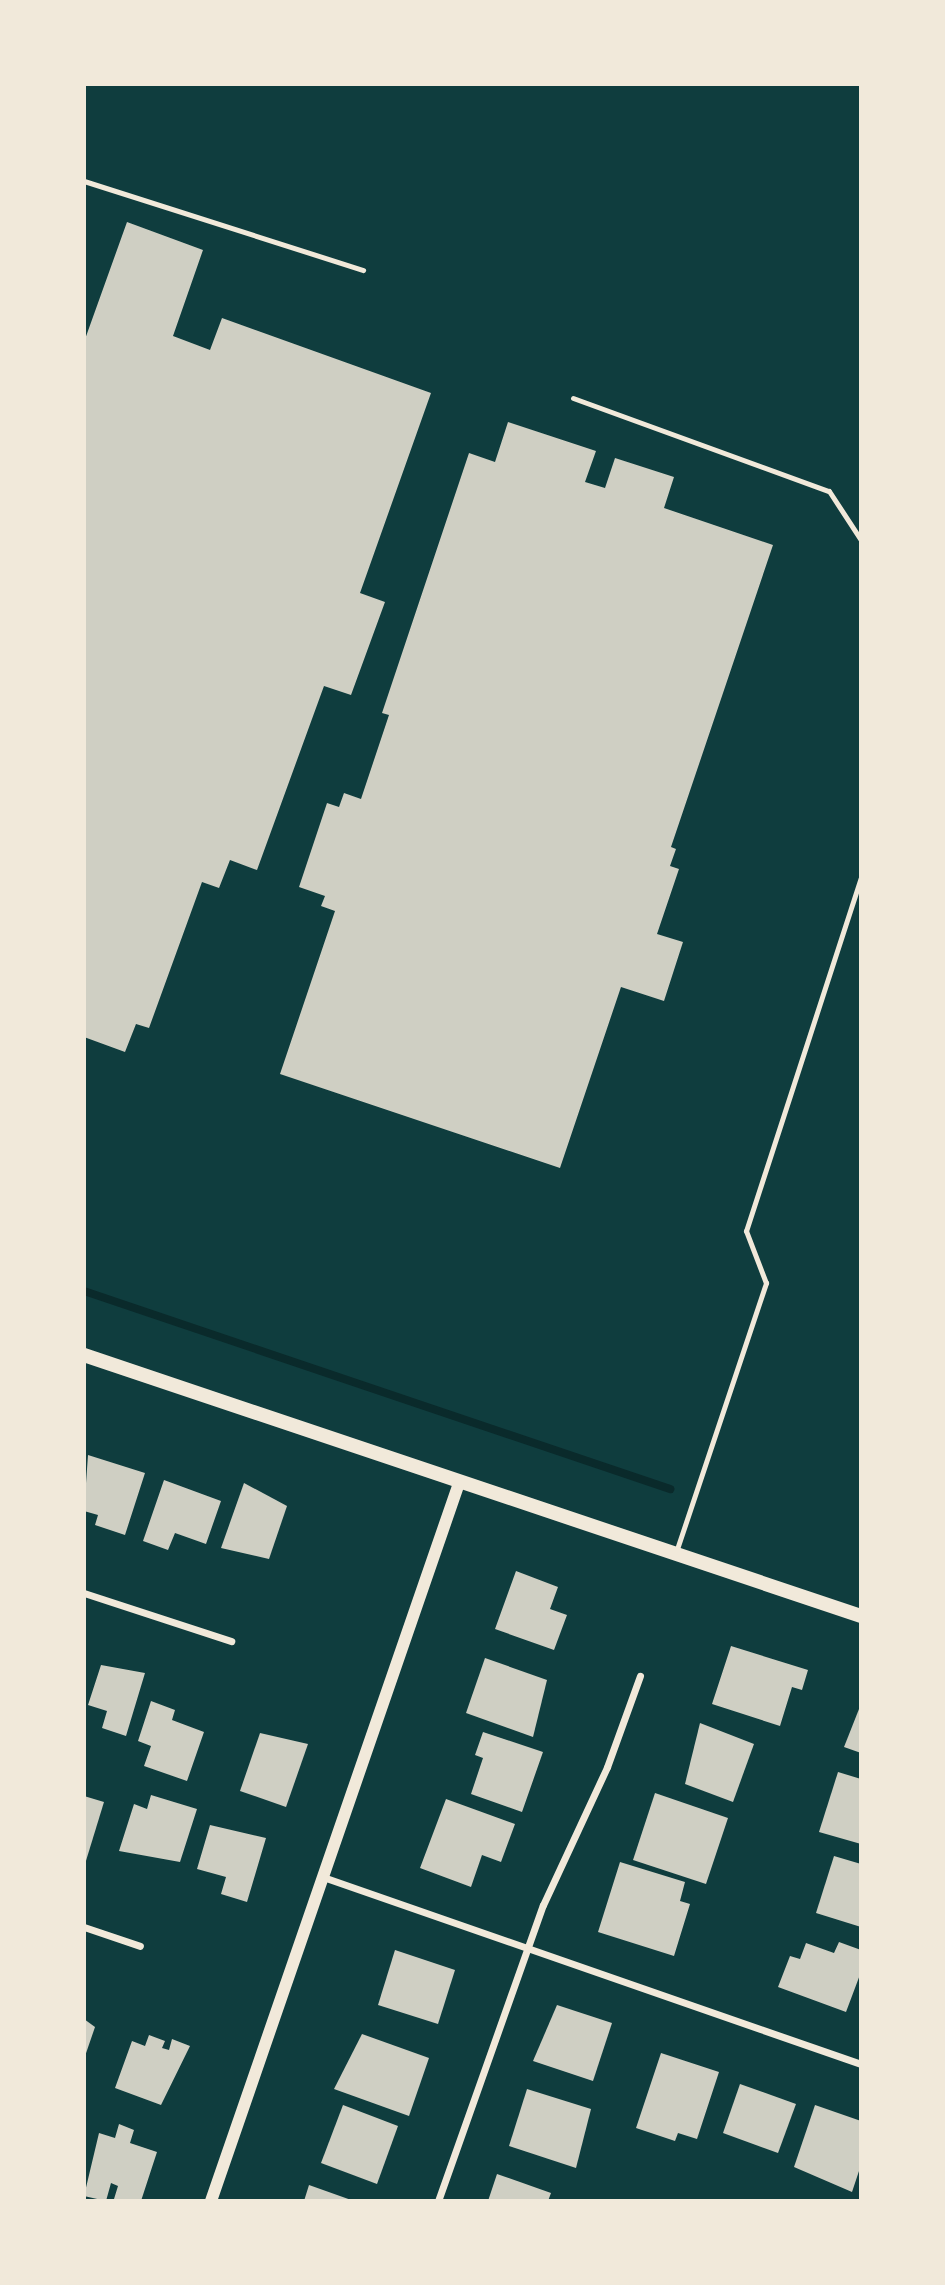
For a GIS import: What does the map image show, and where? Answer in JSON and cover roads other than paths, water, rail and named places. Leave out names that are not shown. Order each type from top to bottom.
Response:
[{"type":"main road","points":[[84,1355],[861,1616]]},
{"type":"street","points":[[211,2201],[459,1483]]},
{"type":"street","points":[[84,1593],[231,1642]]},
{"type":"street","points":[[438,2201],[527,1948],[640,1676]]},
{"type":"street","points":[[323,1877],[861,2064]]},
{"type":"street","points":[[84,1927],[140,1946]]},
{"type":"lane","points":[[84,181],[363,270]]},
{"type":"lane","points":[[573,398],[829,491],[861,540]]},
{"type":"lane","points":[[676,1553],[766,1283],[746,1231],[861,878]]},
{"type":"waterway","points":[[84,1291],[670,1489]]}]
